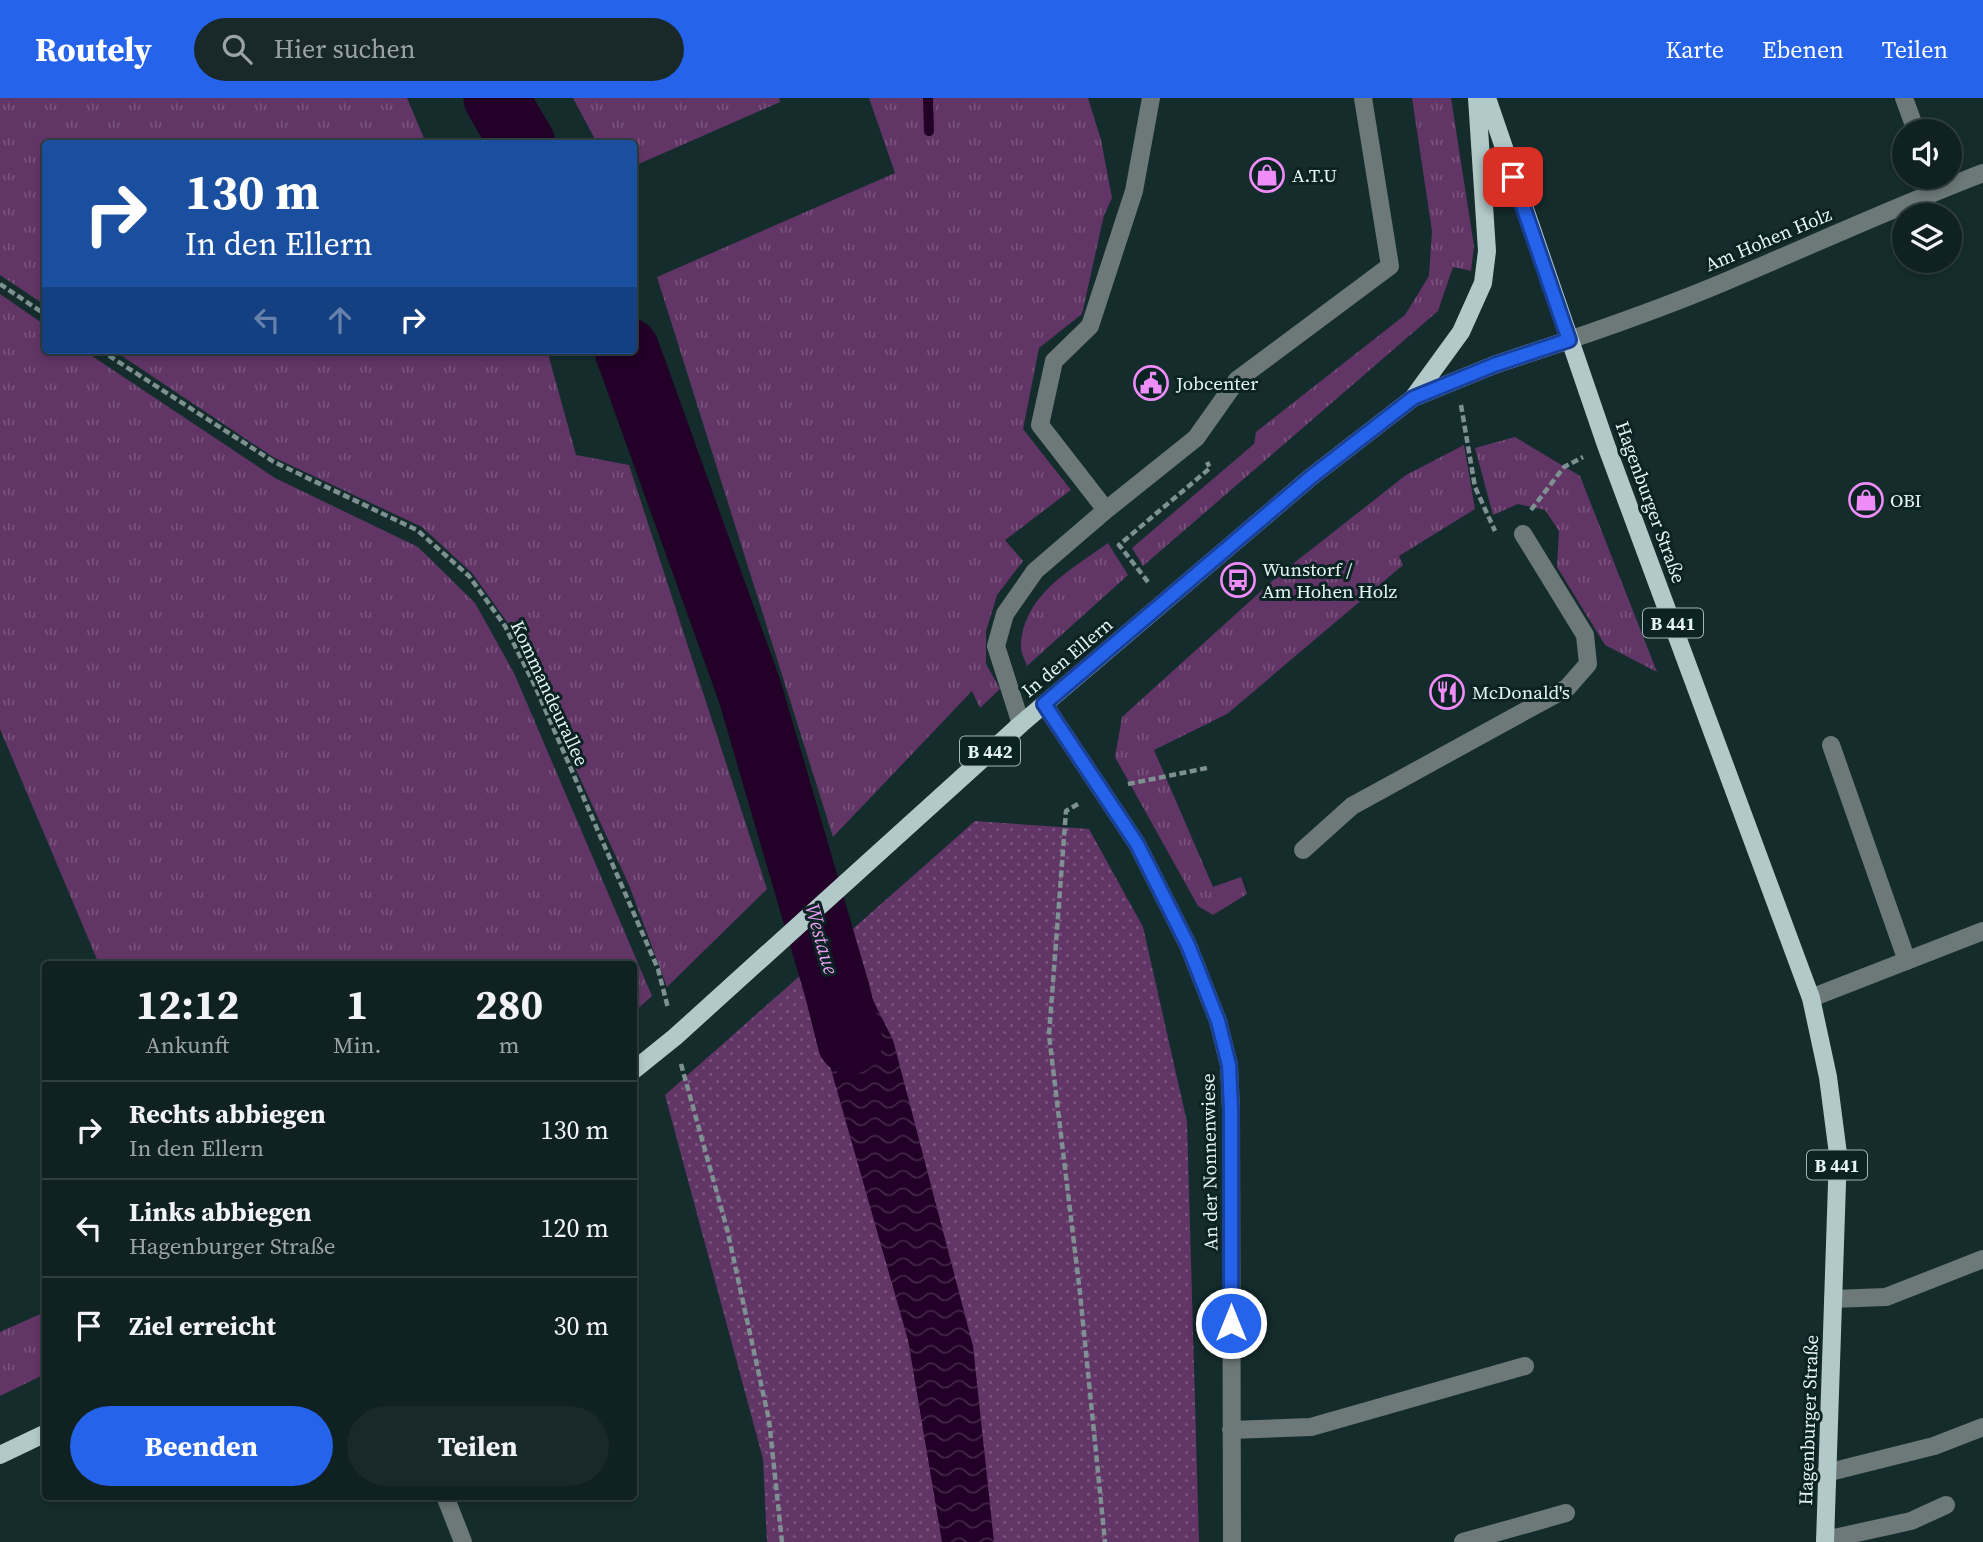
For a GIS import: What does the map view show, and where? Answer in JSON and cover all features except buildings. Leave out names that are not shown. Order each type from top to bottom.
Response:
[{"type":"main road","points":[[1413,398],[1461,332],[1483,283],[1487,251],[1477,98]]},
{"type":"main road","name":"Hagenburger Straße","points":[[1486,98],[1606,445],[1811,998],[1828,1077],[1838,1154],[1825,1541]]},
{"type":"main road","name":"In den Ellern","points":[[637,1068],[675,1037],[1021,724],[1311,477],[1413,398],[1569,340]]},
{"type":"main road","points":[[0,1455],[42,1435]]},
{"type":"street","points":[[1106,510],[1040,425],[1054,361],[1090,326],[1134,191],[1151,98]]},
{"type":"street","points":[[1021,724],[996,646],[1004,614],[1034,571],[1196,438],[1237,380],[1390,266],[1363,98]]},
{"type":"street","points":[[1904,98],[1912,119]]},
{"type":"street","name":"Am Hohen Holz","points":[[1962,177],[1983,173]]},
{"type":"street","name":"Am Hohen Holz","points":[[1569,340],[1743,275],[1924,189]]},
{"type":"street","points":[[1303,850],[1352,806],[1567,688],[1588,664],[1585,635],[1523,534]]},
{"type":"street","name":"An der Nonnenwiese","points":[[1044,704],[1137,844],[1188,945],[1218,1021],[1229,1065],[1232,1542]]},
{"type":"street","points":[[1831,745],[1907,961]]},
{"type":"street","points":[[1811,998],[1983,931]]},
{"type":"street","points":[[1833,1299],[1886,1297],[1983,1259]]},
{"type":"street","points":[[1231,1430],[1311,1427],[1525,1366]]},
{"type":"street","points":[[1826,1473],[1934,1446],[1983,1427]]},
{"type":"street","points":[[447,1500],[463,1542]]},
{"type":"street","points":[[1825,1541],[1911,1521],[1946,1505]]},
{"type":"street","points":[[1463,1542],[1566,1513]]},
{"type":"path","points":[[0,285],[42,312]]},
{"type":"path","name":"Kommandeurallee","points":[[106,354],[274,462],[416,530],[469,576],[505,626],[658,969],[687,1091],[727,1230],[769,1420],[782,1542]]},
{"type":"path","points":[[1457,380],[1475,487],[1496,534]]},
{"type":"path","points":[[1164,601],[1119,545],[1210,468],[1196,438]]},
{"type":"path","points":[[1523,534],[1532,507],[1564,467],[1606,445]]},
{"type":"path","points":[[1105,1542],[1080,1293],[1049,1035],[1066,811],[1100,790],[1206,768]]},
{"type":"green space","points":[[0,98],[407,98],[425,140],[42,140],[42,303],[0,275]]},
{"type":"green space","points":[[573,98],[779,98],[780,102],[637,165],[637,140],[595,140]]},
{"type":"green space","points":[[869,98],[1088,98],[1101,140],[1112,198],[1104,215],[1082,314],[1039,348],[1023,429],[1071,490],[1005,540],[1023,561],[997,595],[986,631],[986,664],[1000,689],[980,708],[972,691],[833,837],[657,277],[895,173]]},
{"type":"green space","points":[[1412,98],[1451,98],[1474,246],[1471,271],[1453,267],[1438,311],[1143,566],[1132,548],[1254,444],[1256,432],[1405,315],[1429,276],[1432,231]]},
{"type":"green space","points":[[0,294],[42,323],[42,354],[89,354],[275,478],[418,547],[475,603],[514,673],[652,996],[637,1009],[637,961],[98,961],[0,729]]},
{"type":"green space","points":[[119,354],[548,354],[576,455],[629,465],[767,889],[667,987],[629,885],[510,626],[472,573],[422,527],[273,457]]},
{"type":"green space","points":[[1515,437],[1580,476],[1657,672],[1605,645],[1557,567],[1559,531],[1545,510],[1518,504],[1493,515],[1475,448]]},
{"type":"green space","points":[[1464,445],[1475,509],[1399,556],[1403,565],[1227,714],[1154,750],[1213,887],[1241,877],[1247,894],[1213,915],[1198,906],[1115,757],[1122,717],[1280,574],[1406,475]]},
{"type":"green space","points":[[1108,543],[1128,575],[1027,666],[1021,645],[1024,627],[1040,597],[1065,574]]},
{"type":"green space","points":[[975,821],[1089,829],[1143,927],[1187,1122],[1199,1542],[767,1542],[763,1459],[665,1095]]},
{"type":"green space","points":[[42,1313],[42,1375],[0,1396],[0,1332]]},
{"type":"water","points":[[842,939],[893,1040],[973,1346],[994,1542],[942,1542],[908,1340],[805,978]]},
{"type":"waterway","name":"Westaue","points":[[496,98],[521,140]]},
{"type":"waterway","points":[[928,98],[929,131]]},
{"type":"waterway","name":"Westaue","points":[[628,354],[750,692],[850,1042]]},
{"type":"place","name":"A.T.U","points":[[1267,175]]},
{"type":"place","name":"Jobcenter","points":[[1151,383]]},
{"type":"place","name":"OBI","points":[[1866,500]]},
{"type":"place","name":"Wunstorf / Am Hohen Holz","points":[[1238,580]]},
{"type":"place","name":"McDonald's","points":[[1447,692]]},
{"type":"route","points":[[1231,1323],[1231,1109],[1229,1065],[1218,1021],[1188,945],[1137,844],[1044,704],[1311,477],[1413,398],[1494,365],[1569,340],[1513,177]]}]
